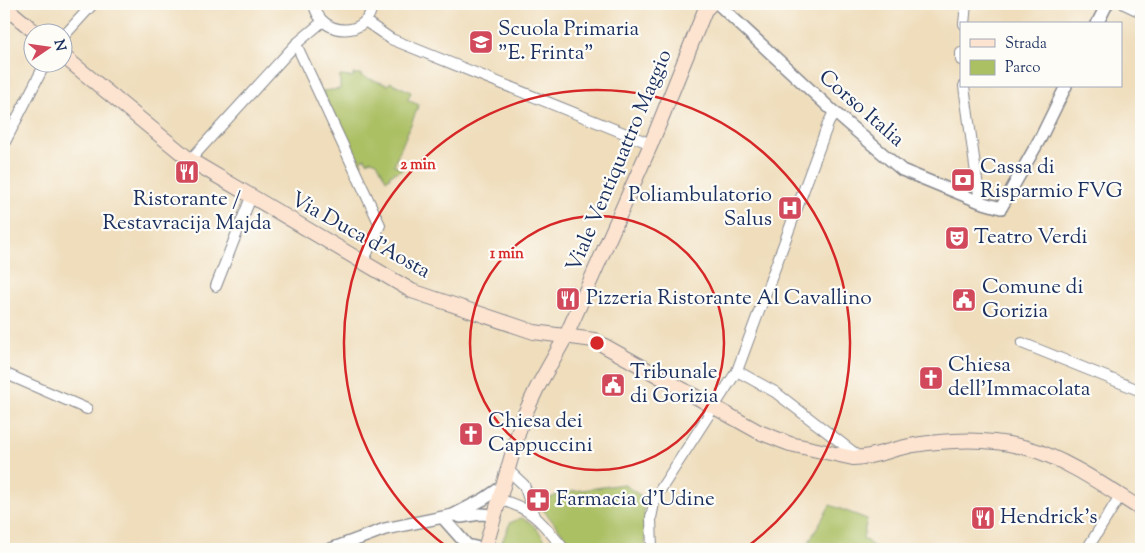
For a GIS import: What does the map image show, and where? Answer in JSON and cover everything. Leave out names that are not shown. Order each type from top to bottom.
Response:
[{"type":"main road","name":"Viale Ventiquattro Maggio","points":[[484,549],[496,515],[522,420],[537,388],[566,336],[651,144],[705,10],[711,4]]},
{"type":"main road","points":[[4,6],[23,22]]},
{"type":"main road","name":"Via Duca d'Aosta","points":[[72,63],[190,160],[412,291],[534,332],[594,340],[759,432],[790,444],[853,458],[861,458],[940,442],[996,441],[1028,448],[1058,460],[1141,509]]},
{"type":"street","points":[[72,27],[93,4]]},
{"type":"street","points":[[314,4],[317,15],[322,22],[335,29],[345,30],[352,29],[365,21],[370,13],[372,4]]},
{"type":"street","name":"Corso Italia","points":[[718,4],[834,112],[902,170],[980,202],[1001,208],[1041,137],[1065,88]]},
{"type":"street","points":[[964,22],[966,4]]},
{"type":"street","points":[[1098,22],[1107,4]]},
{"type":"street","points":[[1124,4],[1141,12]]},
{"type":"street","points":[[365,21],[391,39],[651,144]]},
{"type":"street","points":[[190,160],[296,44],[322,22]]},
{"type":"street","points":[[296,44],[380,224],[363,262]]},
{"type":"street","points":[[4,144],[41,72]]},
{"type":"street","points":[[964,88],[980,202]]},
{"type":"street","points":[[652,549],[651,518],[655,498],[738,371],[834,112]]},
{"type":"street","points":[[216,286],[251,197]]},
{"type":"street","points":[[1022,344],[1141,392]]},
{"type":"street","points":[[738,371],[776,392],[861,458]]},
{"type":"street","points":[[4,373],[87,409]]},
{"type":"street","points":[[508,470],[524,485],[535,516]]},
{"type":"street","points":[[331,549],[384,529],[448,516],[484,499],[503,486]]},
{"type":"street","points":[[1087,549],[1120,496]]},
{"type":"street","points":[[500,500],[516,504],[535,516],[564,549]]},
{"type":"street","points":[[448,516],[496,515]]},
{"type":"street","points":[[448,516],[467,545],[484,549]]},
{"type":"green space","points":[[353,74],[361,74],[361,76],[388,85],[390,82],[411,92],[408,100],[419,105],[394,165],[403,169],[390,175],[386,180],[377,162],[371,160],[367,162],[365,158],[360,160],[362,164],[359,166],[355,163],[322,91],[340,89],[340,76],[353,77]]},
{"type":"green space","points":[[623,484],[646,499],[644,510],[646,549],[575,549],[540,506],[549,502],[548,499],[561,493]]},
{"type":"green space","points":[[830,505],[867,519],[863,538],[877,549],[805,549]]},
{"type":"green space","points":[[520,518],[525,519],[534,526],[552,549],[499,549],[510,523]]},
{"type":"place","name":"Scuola Primaria \"E. Frinta\"","points":[[481,42]]},
{"type":"place","name":"Ristorante / Restavracija Majda","points":[[187,172]]},
{"type":"place","name":"Cassa di Risparmio FVG","points":[[963,180]]},
{"type":"place","name":"Poliambulatorio Salus","points":[[790,208]]},
{"type":"place","name":"Teatro Verdi","points":[[957,238]]},
{"type":"place","name":"Pizzeria Ristorante Al Cavallino","points":[[568,299]]},
{"type":"place","name":"Comune di Gorizia","points":[[964,300]]},
{"type":"place","name":"Chiesa dell'Immacolata","points":[[931,378]]},
{"type":"place","name":"Tribunale di Gorizia","points":[[613,385]]},
{"type":"place","name":"Chiesa dei Cappuccini","points":[[471,434]]},
{"type":"place","name":"Farmacia d'Udine","points":[[538,500]]},
{"type":"place","name":"Hendrick's","points":[[983,518]]}]
